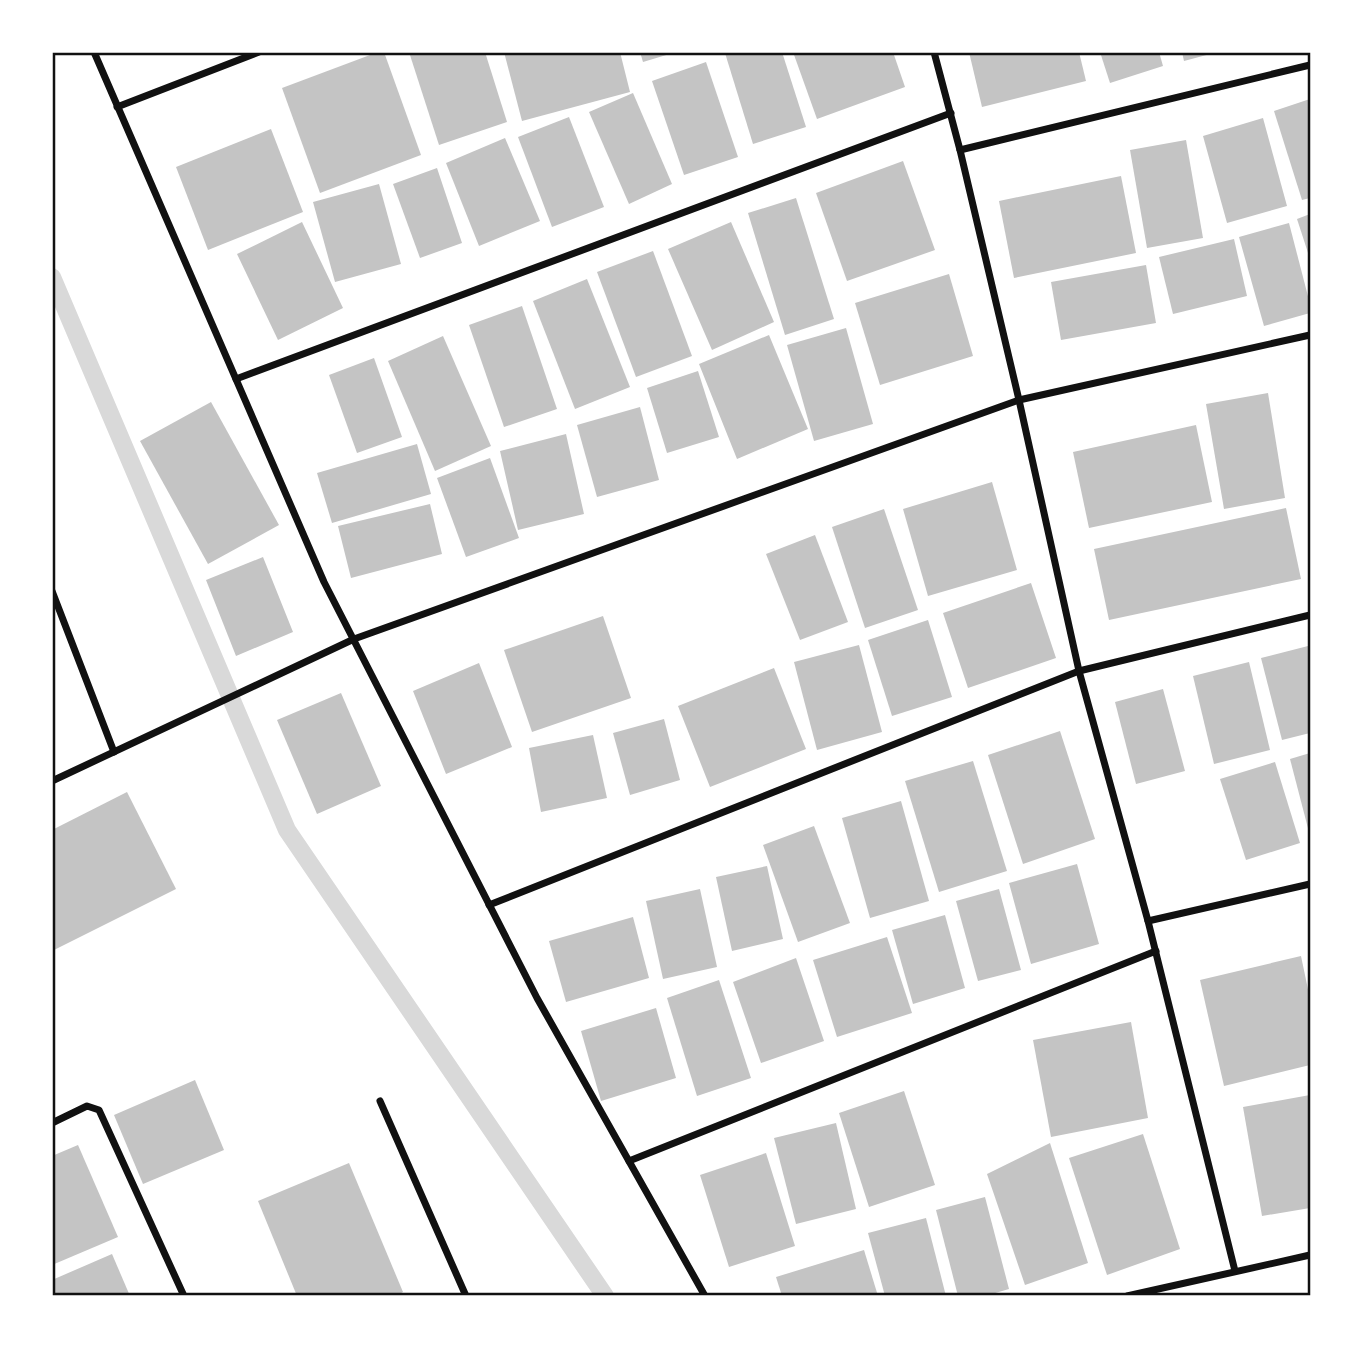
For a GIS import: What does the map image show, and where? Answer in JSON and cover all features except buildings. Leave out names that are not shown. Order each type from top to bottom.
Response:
[{"type":"street","points":[[94,52],[324,582],[537,998],[705,1296]]},
{"type":"street","points":[[117,107],[259,52]]},
{"type":"street","points":[[934,52],[1019,400],[1079,671],[1156,951],[1236,1271]]},
{"type":"street","points":[[960,150],[1311,65]]},
{"type":"street","points":[[236,379],[951,113]]},
{"type":"street","points":[[52,781],[354,639],[1019,400],[1311,335]]},
{"type":"street","points":[[52,591],[114,752]]},
{"type":"street","points":[[489,905],[1079,671],[1311,615]]},
{"type":"street","points":[[1148,921],[1311,884]]},
{"type":"street","points":[[629,1161],[1156,951]]},
{"type":"street","points":[[380,1101],[466,1296]]},
{"type":"street","points":[[52,1123],[87,1106],[99,1110],[184,1296]]},
{"type":"street","points":[[1126,1296],[1311,1255]]},
{"type":"waterway","points":[[52,277],[287,830],[605,1296]]}]
